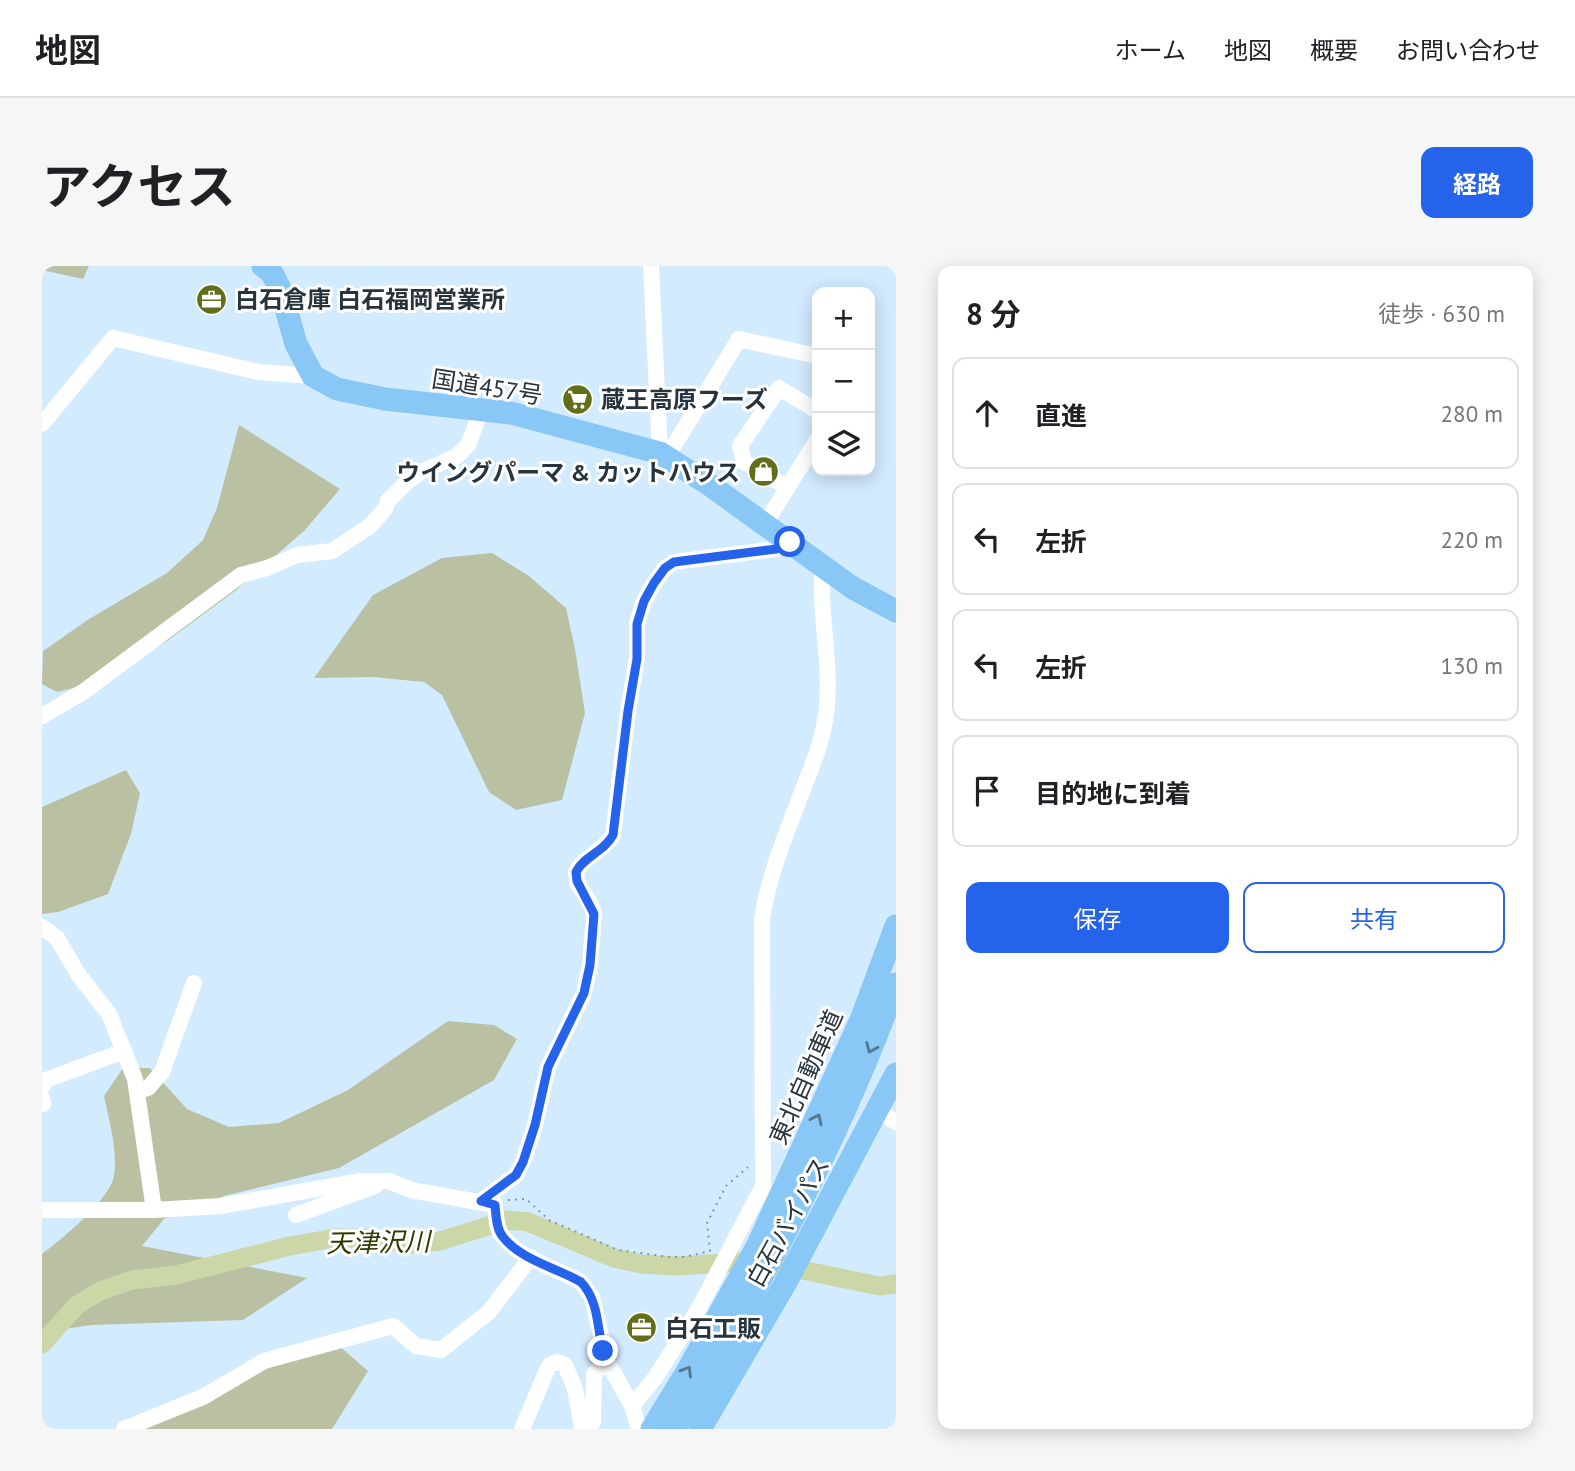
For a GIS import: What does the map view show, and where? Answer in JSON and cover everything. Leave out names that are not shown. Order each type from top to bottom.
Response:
[{"type":"highway","points":[[264,266],[272,273],[281,291],[296,344],[313,376]]},
{"type":"highway","name":"国道457号","points":[[313,376],[337,389],[385,400],[511,412],[664,455],[853,588],[896,611]]},
{"type":"highway","name":"東北自動車道","points":[[756,1246],[861,1020],[896,926]]},
{"type":"highway","name":"東北自動車道","points":[[756,1246],[839,1122],[896,984]]},
{"type":"highway","name":"白石バイパス","points":[[719,1429],[810,1253],[896,1074]]},
{"type":"highway","name":"白石バイパス","points":[[810,1253],[894,1115]]},
{"type":"highway","points":[[636,1422],[688,1370],[756,1246]]},
{"type":"highway","points":[[674,1429],[741,1275]]},
{"type":"highway","name":"白石バイパス","points":[[700,1429],[794,1283]]},
{"type":"street","points":[[651,266],[664,455]]},
{"type":"street","points":[[42,424],[113,338],[258,372],[313,376]]},
{"type":"street","points":[[664,455],[738,339],[812,355]]},
{"type":"street","points":[[787,487],[744,462],[740,446],[779,388],[812,408]]},
{"type":"street","points":[[42,716],[83,692],[241,575],[267,568],[297,555],[332,551],[370,526],[385,509],[388,500],[406,483],[457,456],[468,445],[482,408]]},
{"type":"street","points":[[765,524],[812,448]]},
{"type":"street","points":[[481,1201],[516,1175],[523,1162],[535,1125],[548,1067],[584,993],[590,965],[594,914],[577,881],[576,872],[582,863],[604,848],[613,835],[637,659],[637,624],[644,601],[665,568],[674,562],[776,549],[790,542]]},
{"type":"street","points":[[741,1275],[756,1246],[763,1186],[762,919],[766,888],[816,756],[825,723],[830,685],[821,590],[823,566]]},
{"type":"street","points":[[42,927],[57,938],[78,974],[109,1014],[124,1051],[135,1079],[154,1210]]},
{"type":"street","points":[[137,1091],[148,1088],[162,1072],[194,983]]},
{"type":"street","points":[[42,1087],[46,1080],[124,1051]]},
{"type":"street","points":[[42,1210],[154,1210],[221,1206],[361,1181],[389,1181],[411,1190],[495,1205],[505,1240],[531,1257],[571,1276],[587,1288],[592,1297],[607,1361],[636,1422]]},
{"type":"street","points":[[296,1215],[389,1181]]},
{"type":"street","points":[[124,1429],[203,1397],[264,1361],[393,1326],[416,1346],[441,1350],[489,1312],[531,1257]]},
{"type":"street","points":[[522,1429],[547,1370],[557,1362],[565,1365],[571,1377],[582,1427],[585,1429],[591,1426],[594,1374],[607,1361]]},
{"type":"path","points":[[481,1201],[526,1199],[549,1220],[618,1250],[685,1257],[710,1251],[707,1223],[726,1186],[763,1155]]},
{"type":"green space","points":[[42,266],[89,266],[83,279],[42,270]]},
{"type":"green space","points":[[239,425],[340,489],[304,531],[235,591],[167,641],[94,683],[57,692],[42,684],[43,651],[89,619],[167,573],[203,540],[217,508]]},
{"type":"green space","points":[[492,553],[529,576],[566,608],[585,713],[562,800],[516,810],[489,792],[442,695],[424,682],[373,677],[314,678],[373,595],[442,558]]},
{"type":"green space","points":[[126,770],[140,793],[131,834],[108,894],[58,912],[42,914],[42,807]]},
{"type":"green space","points":[[448,1021],[494,1025],[517,1039],[494,1080],[339,1168],[224,1196],[164,1219],[142,1246],[307,1278],[243,1320],[92,1325],[42,1332],[42,1254],[94,1207],[104,1196],[114,1176],[114,1146],[104,1096],[123,1068],[150,1068],[187,1109],[229,1127],[279,1123],[348,1090]]},
{"type":"green space","points":[[338,1345],[368,1371],[332,1429],[135,1429],[264,1367]]},
{"type":"waterway","name":"天津沢川","points":[[42,1344],[77,1305],[100,1291],[132,1280],[176,1275],[290,1246],[335,1238],[370,1238],[412,1244],[440,1241],[507,1220],[528,1222],[614,1258],[641,1264],[676,1266],[759,1261],[879,1286],[896,1284]]},
{"type":"place","name":"白石倉庫 白石福岡営業所","points":[[212,299]]},
{"type":"place","name":"蔵王高原フーズ","points":[[578,399]]},
{"type":"place","name":"ウイングパーマ & カットハウス","points":[[763,472]]},
{"type":"place","name":"白石工販","points":[[642,1328]]},
{"type":"route","points":[[603,1351],[592,1297],[587,1288],[571,1276],[531,1257],[505,1240],[499,1231],[495,1205],[481,1201],[516,1175],[528,1152],[543,1081],[584,993],[589,974],[594,914],[577,881],[576,872],[582,863],[604,848],[613,835],[637,659],[637,624],[644,601],[665,568],[674,562],[776,549],[790,542]]}]
